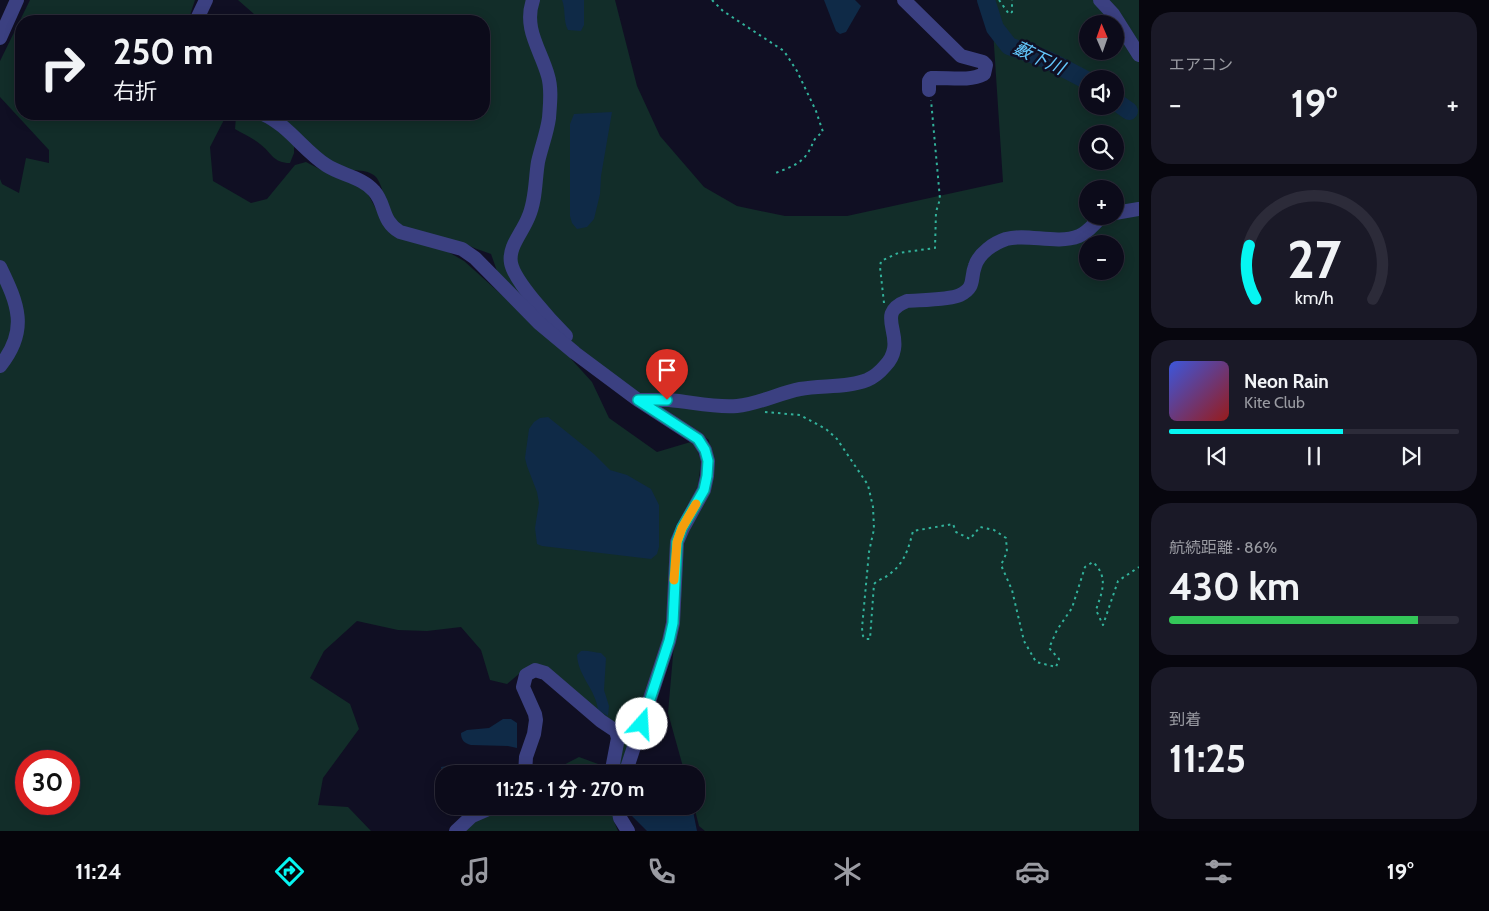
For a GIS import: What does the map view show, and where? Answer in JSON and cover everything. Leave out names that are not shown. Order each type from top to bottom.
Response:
[{"type":"street","points":[[199,15],[206,0]]},
{"type":"street","points":[[533,0],[530,16],[532,36],[550,84],[548,120],[529,217],[512,248],[510,257],[517,278],[555,325],[573,343],[575,353]]},
{"type":"street","points":[[904,0],[960,56],[983,62],[986,65],[984,74],[979,76],[932,78],[929,81],[929,90]]},
{"type":"street","points":[[1100,0],[1113,14],[1139,55]]},
{"type":"street","points":[[0,38],[16,1]]},
{"type":"street","points":[[272,120],[325,165],[364,182],[375,192],[392,227],[400,232],[462,249],[475,258],[538,323],[638,400],[698,439],[705,450],[708,461],[704,490],[682,528],[677,542],[673,623],[669,641],[628,765]]},
{"type":"street","points":[[1124,212],[1139,209]]},
{"type":"street","points":[[638,400],[667,400],[720,406],[739,406],[798,389],[854,384],[867,380],[877,375],[885,366],[894,350],[890,317],[894,310],[902,303],[958,296],[966,292],[971,286],[974,268],[978,260],[998,243],[1015,238],[1047,240],[1073,238],[1087,231],[1093,225]]},
{"type":"street","points":[[0,268],[14,296],[18,312],[18,326],[6,359],[0,366]]},
{"type":"street","points":[[526,765],[526,757],[534,734],[536,714],[522,687],[526,675],[535,670],[545,673],[616,731],[618,738],[613,765]]},
{"type":"street","points":[[456,831],[474,815]]},
{"type":"street","points":[[620,815],[628,831]]},
{"type":"path","points":[[712,0],[722,11],[784,51],[797,71],[816,111],[823,132],[814,139],[808,153],[801,162],[773,174]]},
{"type":"path","points":[[999,0],[1008,14],[1012,12],[1012,0]]},
{"type":"path","points":[[890,317],[884,306],[881,261],[898,253],[935,248],[936,212],[940,200],[940,191],[929,90]]},
{"type":"path","points":[[761,412],[800,415],[826,429],[837,440],[868,485],[874,529],[869,552],[863,612],[862,628],[863,636],[866,639],[870,639],[874,584],[878,580],[890,575],[906,557],[914,531],[953,524],[956,532],[970,539],[980,528],[994,530],[1006,538],[1007,552],[1001,565],[1012,590],[1024,641],[1036,662],[1056,667],[1059,659],[1049,648],[1057,630],[1072,608],[1084,567],[1093,562],[1100,569],[1104,589],[1096,610],[1103,624],[1118,581],[1139,566]]},
{"type":"green space","points":[[30,0],[195,0],[190,15],[23,15]]},
{"type":"green space","points":[[238,0],[615,0],[637,86],[660,136],[704,187],[737,206],[785,216],[847,216],[1003,182],[991,0],[1139,0],[1139,831],[705,831],[699,826],[696,815],[705,815],[705,765],[682,765],[668,713],[683,540],[712,476],[709,440],[641,395],[542,318],[497,271],[491,254],[462,243],[415,231],[399,224],[391,215],[381,185],[376,177],[368,172],[344,169],[314,150],[281,120],[490,120],[490,15],[255,15]]},
{"type":"green space","points":[[15,30],[15,113],[0,97],[0,61]]},
{"type":"green space","points":[[21,120],[224,120],[210,147],[213,181],[251,203],[267,199],[295,165],[306,162],[337,178],[359,184],[368,194],[377,211],[464,261],[562,349],[592,382],[609,418],[657,452],[694,441],[701,461],[698,486],[673,536],[667,632],[637,726],[633,726],[631,741],[624,765],[617,765],[621,738],[548,671],[520,673],[507,684],[490,680],[481,650],[461,627],[427,631],[398,630],[357,621],[324,651],[310,678],[350,704],[359,729],[323,778],[318,805],[348,807],[371,831],[0,831],[0,179],[2,184],[19,193],[26,158],[49,163],[49,150]]},
{"type":"green space","points":[[236,120],[261,120],[294,145],[294,153],[290,163],[284,163],[276,159],[264,147],[235,129]]},
{"type":"green space","points":[[579,757],[601,765],[563,765]]},
{"type":"green space","points":[[487,815],[613,815],[618,831],[464,831],[478,819]]},
{"type":"water","points":[[562,0],[584,0],[584,25],[581,31],[568,30]]},
{"type":"water","points":[[824,0],[855,0],[861,6],[846,32],[840,34],[836,31]]},
{"type":"water","points":[[612,112],[601,176],[600,194],[594,219],[587,227],[577,229],[572,223],[570,216],[570,124],[574,114]]},
{"type":"water","points":[[548,417],[594,454],[610,470],[627,475],[651,489],[659,505],[659,547],[657,554],[651,559],[537,544],[535,528],[539,503],[525,458],[529,429],[540,418]]},
{"type":"water","points":[[581,651],[601,653],[606,658],[604,690],[609,706],[608,716],[598,710],[594,696],[580,670],[577,655]]},
{"type":"water","points":[[503,719],[511,719],[517,723],[517,748],[471,745],[462,739],[461,733],[467,730],[489,728]]},
{"type":"water","points":[[694,815],[697,831],[647,831],[632,816]]},
{"type":"waterway","name":"藪下川","points":[[986,0],[995,28],[1009,46],[1048,60],[1079,76]]},
{"type":"waterway","name":"藪下川","points":[[1124,107],[1129,111]]},
{"type":"slow traffic","points":[[674,580],[677,542],[682,528],[696,504]]},
{"type":"route","points":[[642,724],[654,691],[673,623],[677,542],[682,528],[704,490],[707,476],[708,461],[705,450],[698,439],[638,400],[667,400]]}]
